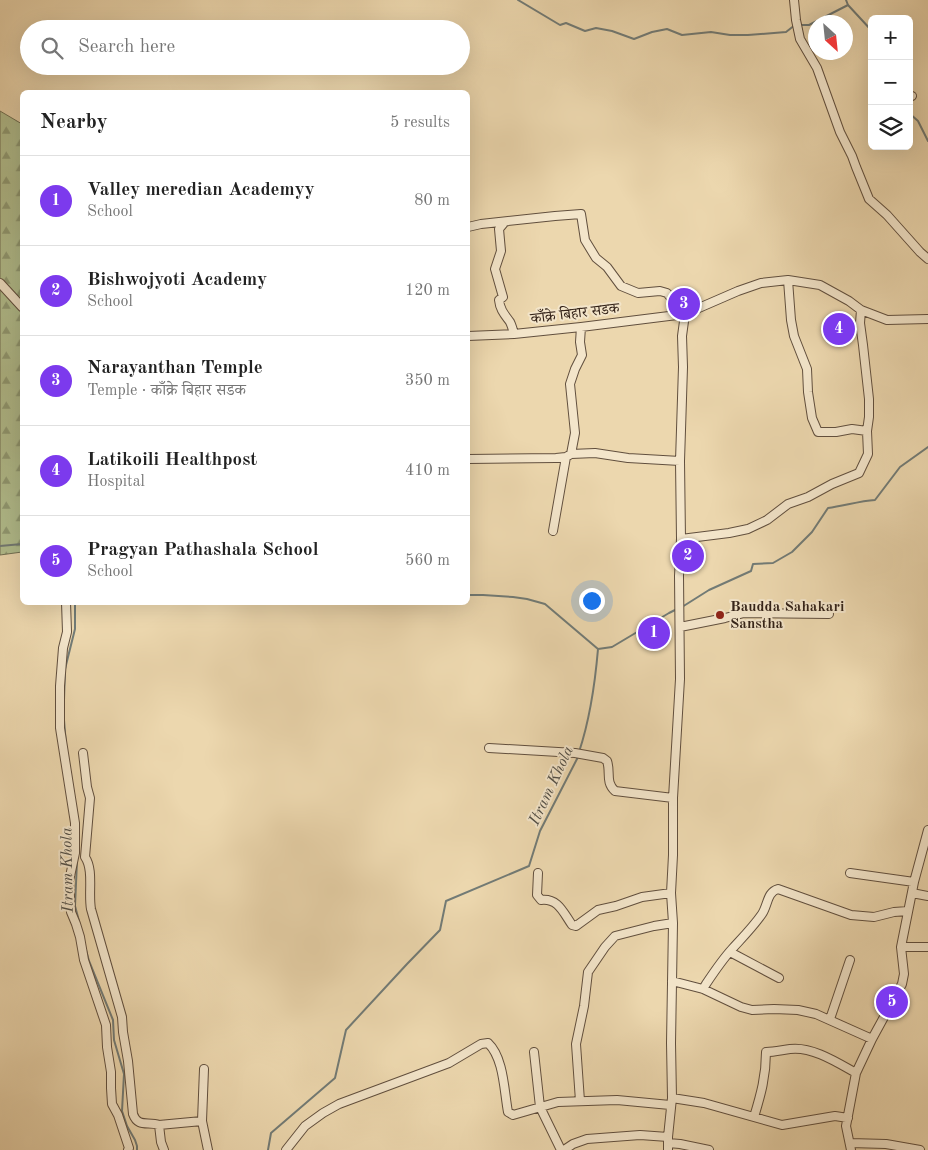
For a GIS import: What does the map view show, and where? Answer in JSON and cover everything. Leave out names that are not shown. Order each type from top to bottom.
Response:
[{"type":"street","points":[[794,0],[798,31],[803,45],[817,68],[840,132],[869,199],[887,215],[928,259]]},
{"type":"street","points":[[470,227],[581,214],[585,240],[596,258],[607,267],[621,286],[638,293],[660,291],[668,293],[675,303],[676,315]]},
{"type":"street","points":[[504,223],[499,229],[501,251],[495,269],[503,297],[500,300],[500,305],[512,325],[514,334]]},
{"type":"street","points":[[788,280],[794,336],[806,369],[812,418],[818,432],[836,432],[852,429],[867,430]]},
{"type":"street","name":"काँक्रे बिहार सडक","points":[[470,336],[514,334],[685,314],[738,290],[760,284],[788,280],[820,285],[861,310],[888,320],[928,319]]},
{"type":"street","points":[[0,283],[20,304]]},
{"type":"street","points":[[681,539],[748,529],[767,520],[788,504],[808,497],[832,484],[859,473],[868,454],[869,398],[860,323],[861,310]]},
{"type":"street","points":[[668,1143],[671,1101],[673,798],[680,679],[679,576],[681,539],[682,336],[685,314]]},
{"type":"street","points":[[553,532],[575,433],[570,384],[582,355],[580,342],[581,327]]},
{"type":"street","points":[[470,459],[569,456],[595,453],[628,458],[680,461]]},
{"type":"street","points":[[66,605],[67,632],[63,648],[60,686],[60,728],[75,823],[75,854],[69,881],[71,912],[78,931],[84,960],[106,1025],[112,1104],[118,1115],[129,1148],[128,1150]]},
{"type":"street","points":[[680,627],[744,613],[829,614]]},
{"type":"street","points":[[489,748],[578,753],[602,758],[607,760],[609,764],[610,784],[615,791],[673,798]]},
{"type":"street","points":[[83,753],[90,798],[84,857],[89,866],[89,901],[122,1016],[133,1114],[135,1120],[139,1123],[159,1125],[202,1121]]},
{"type":"street","points":[[920,1150],[886,1144],[850,1146],[846,1126],[856,1073],[902,984],[904,974],[901,947],[914,882],[928,830]]},
{"type":"street","points":[[538,873],[537,895],[541,900],[549,899],[557,904],[572,925],[576,926],[598,910],[642,897],[671,893]]},
{"type":"street","points":[[850,873],[914,882]]},
{"type":"street","points":[[703,990],[730,952],[764,912],[770,895],[778,889],[851,915],[874,917],[908,911]]},
{"type":"street","points":[[912,893],[928,896]]},
{"type":"street","points":[[580,1101],[576,1044],[584,1006],[588,972],[614,936],[673,923]]},
{"type":"street","points":[[901,947],[928,947]]},
{"type":"street","points":[[730,952],[779,978]]},
{"type":"street","points":[[830,1019],[850,960]]},
{"type":"street","points":[[672,981],[703,990],[740,1007],[752,1010],[798,1010],[816,1014],[872,1039]]},
{"type":"street","points":[[286,1150],[305,1126],[323,1113],[340,1104],[449,1062],[481,1044],[488,1043],[500,1063],[508,1112],[513,1115],[558,1102],[616,1100],[704,1103],[782,1125],[835,1116],[848,1118]]},
{"type":"street","points":[[754,1116],[765,1076],[766,1052],[791,1048],[811,1051],[834,1060],[856,1073]]},
{"type":"street","points":[[534,1052],[540,1107],[563,1150],[573,1144],[587,1140],[640,1135],[668,1143],[709,1150]]},
{"type":"street","points":[[204,1069],[202,1121],[208,1150]]},
{"type":"street","points":[[159,1125],[164,1150]]},
{"type":"green space","points":[[0,111],[20,123],[20,552],[0,555]]},
{"type":"waterway","points":[[518,0],[560,25],[566,23],[585,31],[596,28],[612,31],[634,39],[667,29],[682,35],[711,32],[748,35],[786,32],[795,25]]},
{"type":"waterway","name":"Itram Khola","points":[[846,0],[848,5],[868,27]]},
{"type":"waterway","points":[[799,25],[809,25],[848,5]]},
{"type":"waterway","name":"Itram Khola","points":[[913,117],[918,121],[928,141]]},
{"type":"waterway","name":"Itram Khola","points":[[682,607],[709,590],[751,571],[753,564],[773,563],[792,552],[812,532],[828,508],[875,500],[900,467],[928,447]]},
{"type":"waterway","points":[[0,546],[20,544]]},
{"type":"waterway","points":[[470,595],[513,597],[545,604],[598,649]]},
{"type":"waterway","points":[[64,700],[65,669],[75,629],[75,605]]},
{"type":"waterway","name":"Itram Khola","points":[[579,752],[592,701],[598,649],[612,647],[677,609]]},
{"type":"waterway","points":[[64,720],[66,745]]},
{"type":"waterway","name":"Itram Khola","points":[[268,1150],[271,1133],[335,1078],[346,1030],[440,930],[446,901],[529,866],[540,831],[578,757]]},
{"type":"waterway","name":"Itram Khola","points":[[77,861],[75,906],[79,921]]},
{"type":"waterway","name":"Itram Khola","points":[[86,950],[113,1020],[114,1040],[124,1074],[122,1111],[127,1126],[135,1140],[137,1150]]},
{"type":"place","name":"Narayanthan Temple","points":[[684,304]]},
{"type":"place","name":"Latikoili Healthpost","points":[[839,329]]},
{"type":"place","name":"Bishwojyoti Academy","points":[[688,556]]},
{"type":"place","name":"Baudda Sahakari Sanstha","points":[[720,615]]},
{"type":"place","name":"Valley meredian Academyy","points":[[654,633]]},
{"type":"place","name":"Pragyan Pathashala School","points":[[892,1002]]}]
